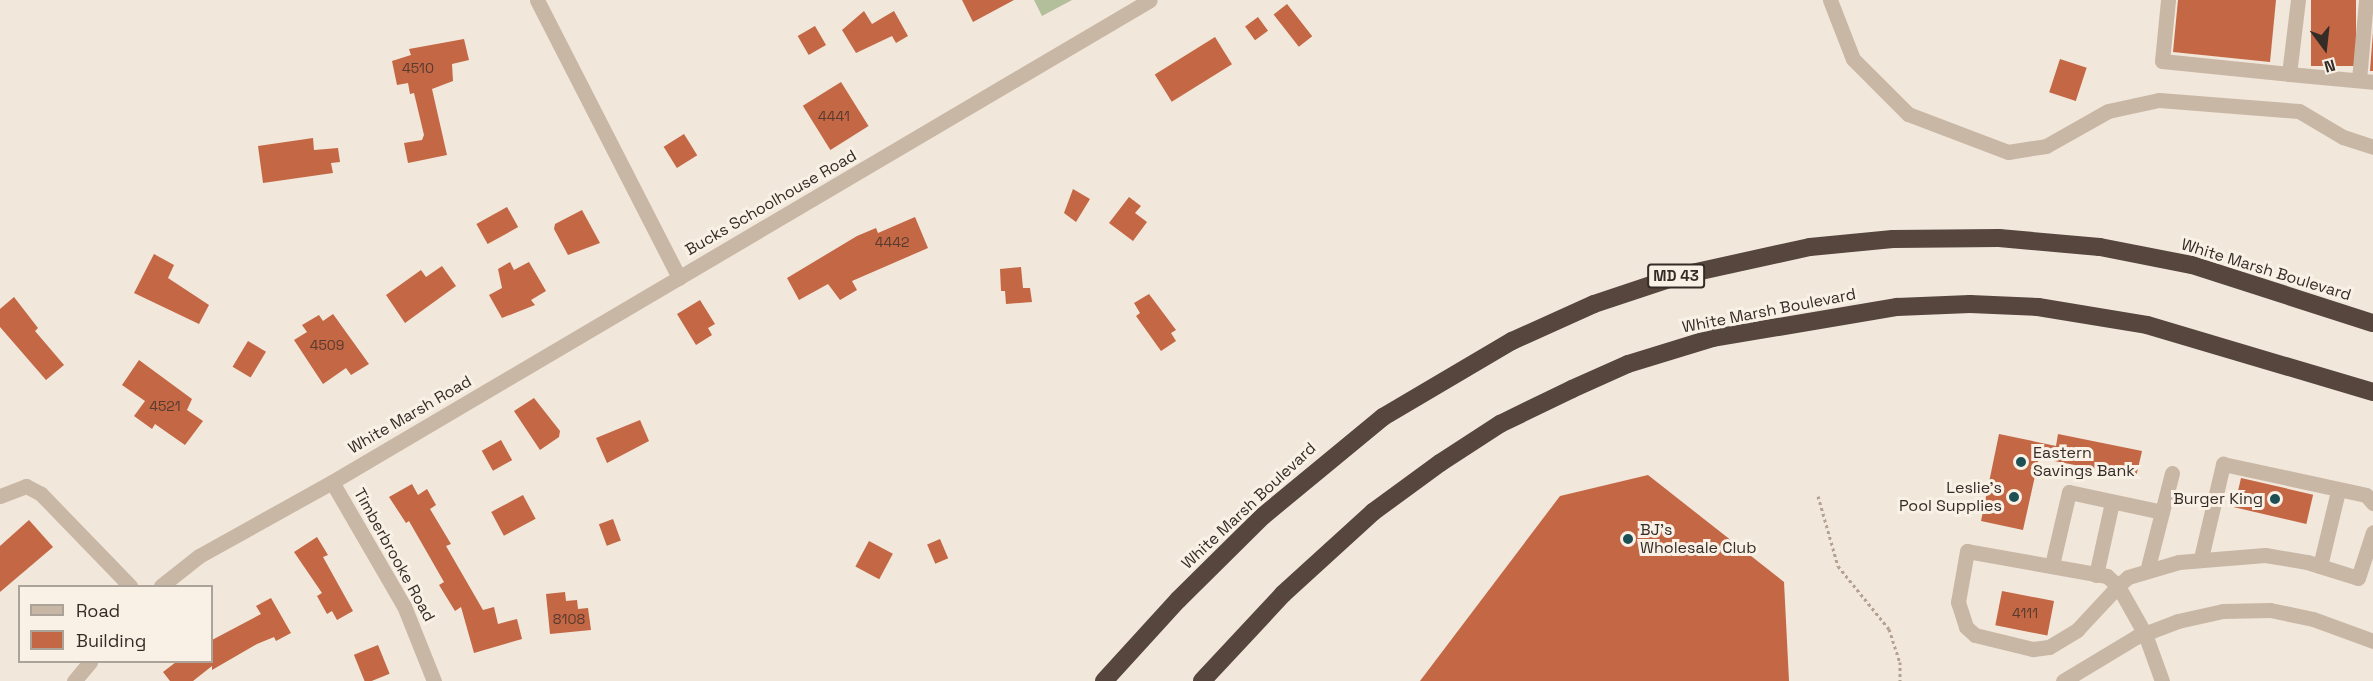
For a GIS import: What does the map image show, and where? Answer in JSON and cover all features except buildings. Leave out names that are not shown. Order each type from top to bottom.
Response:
[{"type":"highway","name":"White Marsh Boulevard","points":[[1104,681],[1178,600],[1263,516],[1383,417],[1512,341],[1594,304],[1694,271],[1760,256],[1845,243],[1999,238],[2100,247],[2192,265],[2373,323]]},
{"type":"highway","name":"White Marsh Boulevard","points":[[1202,681],[1292,586],[1372,512],[1440,463],[1500,424],[1572,388],[1628,364],[1713,338],[1897,308],[1970,304],[2038,307],[2147,325],[2373,392]]},
{"type":"street","name":"Bucks Schoolhouse Road","points":[[537,0],[679,278],[1150,0]]},
{"type":"street","points":[[1830,0],[1853,59],[1908,114],[2008,152],[2046,146],[2108,111],[2159,100],[2299,111],[2343,137],[2373,147]]},
{"type":"street","points":[[2168,0],[2162,61],[2366,81],[2366,0]]},
{"type":"street","points":[[2289,74],[2298,0]]},
{"type":"street","name":"White Marsh Road","points":[[162,585],[199,556],[333,482],[679,278]]},
{"type":"street","points":[[2201,558],[2223,464],[2338,491],[2366,495],[2373,503]]},
{"type":"street","points":[[2147,571],[2172,473]]},
{"type":"street","name":"Timberbrooke Road","points":[[333,482],[404,606],[434,681]]},
{"type":"street","points":[[0,496],[26,486],[41,494],[83,533],[129,585]]},
{"type":"street","points":[[2320,566],[2338,491]]},
{"type":"street","points":[[2052,565],[2069,492],[2162,512]]},
{"type":"street","points":[[2096,575],[2112,502]]},
{"type":"street","points":[[2162,681],[2145,634],[2118,586],[2107,576],[1966,551],[1959,602],[1966,627],[1975,635],[2033,649],[2049,647],[2078,630],[2118,586],[2128,577],[2201,558],[2248,554],[2320,566],[2358,578],[2373,532]]},
{"type":"street","points":[[2063,681],[2100,656],[2145,634],[2223,611],[2270,610],[2313,619],[2373,641]]},
{"type":"street","points":[[74,681],[89,663]]},
{"type":"path","points":[[1818,495],[1838,566],[1890,629],[1900,662],[1900,681]]},
{"type":"green space","points":[[1034,0],[1072,0],[1042,16]]},
{"type":"place","name":"Eastern Savings Bank","points":[[2021,462]]},
{"type":"place","name":"Leslie's Pool Supplies","points":[[2014,497]]},
{"type":"place","name":"Burger King","points":[[2275,499]]},
{"type":"place","name":"BJ's Wholesale Club","points":[[1628,539]]}]
